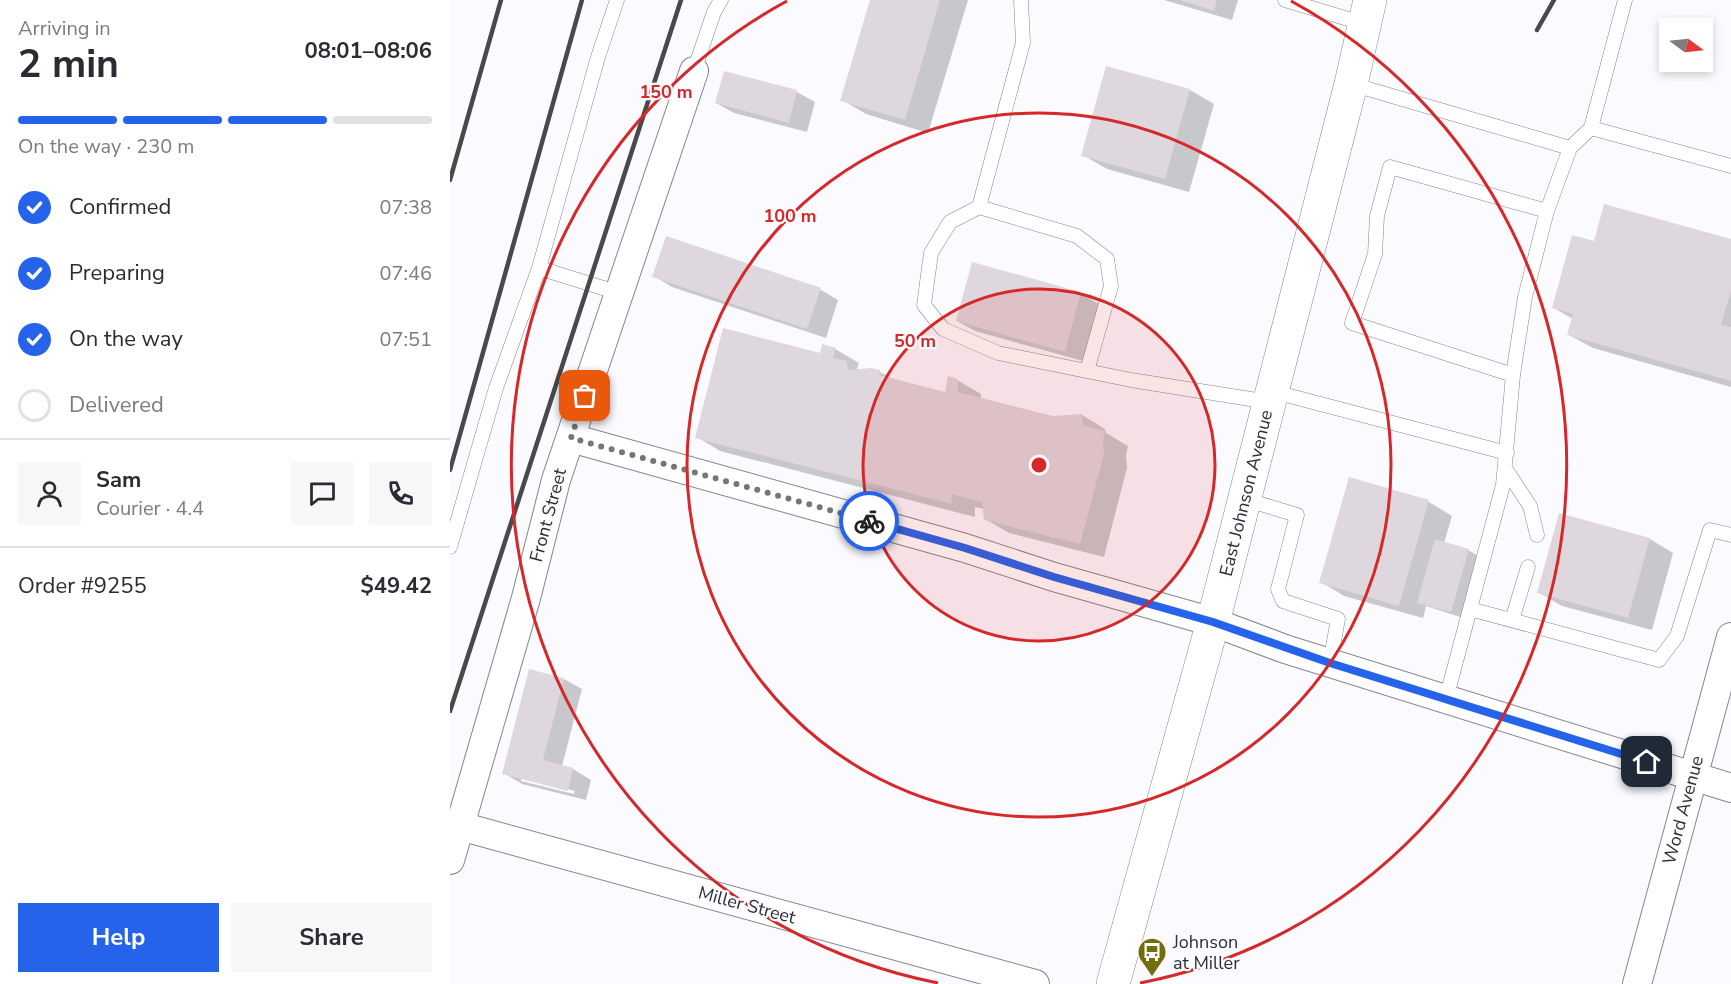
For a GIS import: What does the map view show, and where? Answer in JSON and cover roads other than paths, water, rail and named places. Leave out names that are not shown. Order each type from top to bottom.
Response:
[{"type":"main road","name":"East Johnson Avenue","points":[[1113,984],[1213,622],[1351,84],[1367,12]]},
{"type":"street","name":"Front Street","points":[[450,860],[526,598],[556,480],[694,71]]},
{"type":"street","points":[[571,438],[965,548],[1054,577],[1213,622],[1330,663],[1731,788]]},
{"type":"street","name":"Word Avenue","points":[[1637,984],[1731,637]]},
{"type":"street","name":"Miller Street","points":[[460,826],[1035,984]]},
{"type":"lane","points":[[450,547],[496,388],[539,268],[598,57],[617,0]]},
{"type":"lane","points":[[694,71],[714,12],[721,0]]},
{"type":"lane","points":[[979,207],[1023,43],[1021,0]]},
{"type":"lane","points":[[1285,0],[1367,12]]},
{"type":"lane","points":[[1446,699],[1503,485],[1513,375],[1525,297],[1547,211],[1570,148],[1591,128],[1625,0]]},
{"type":"lane","points":[[1351,84],[1570,148]]},
{"type":"lane","points":[[1591,128],[1731,166]]},
{"type":"lane","points":[[1513,375],[1352,323],[1375,254],[1377,216],[1390,167],[1547,211]]},
{"type":"lane","points":[[1088,371],[1111,286],[1107,259],[1077,236],[979,207],[950,222],[931,253],[924,305],[943,329],[998,353],[1088,371],[1270,397],[1507,453]]},
{"type":"lane","points":[[539,268],[619,293]]},
{"type":"lane","points":[[1505,468],[1530,506],[1537,535]]},
{"type":"lane","points":[[1244,499],[1297,515],[1278,589],[1283,601],[1338,619],[1330,663]]},
{"type":"lane","points":[[1470,609],[1659,660],[1677,636],[1710,530],[1731,535]]},
{"type":"lane","points":[[1512,620],[1528,567]]},
{"type":"railway","points":[[450,180],[501,0]]},
{"type":"railway","points":[[450,470],[582,0]]},
{"type":"railway","points":[[450,711],[681,0]]},
{"type":"railway","points":[[1537,30],[1554,0]]},
{"type":"place","name":"Johnson at Miller","points":[[1152,978]]}]
